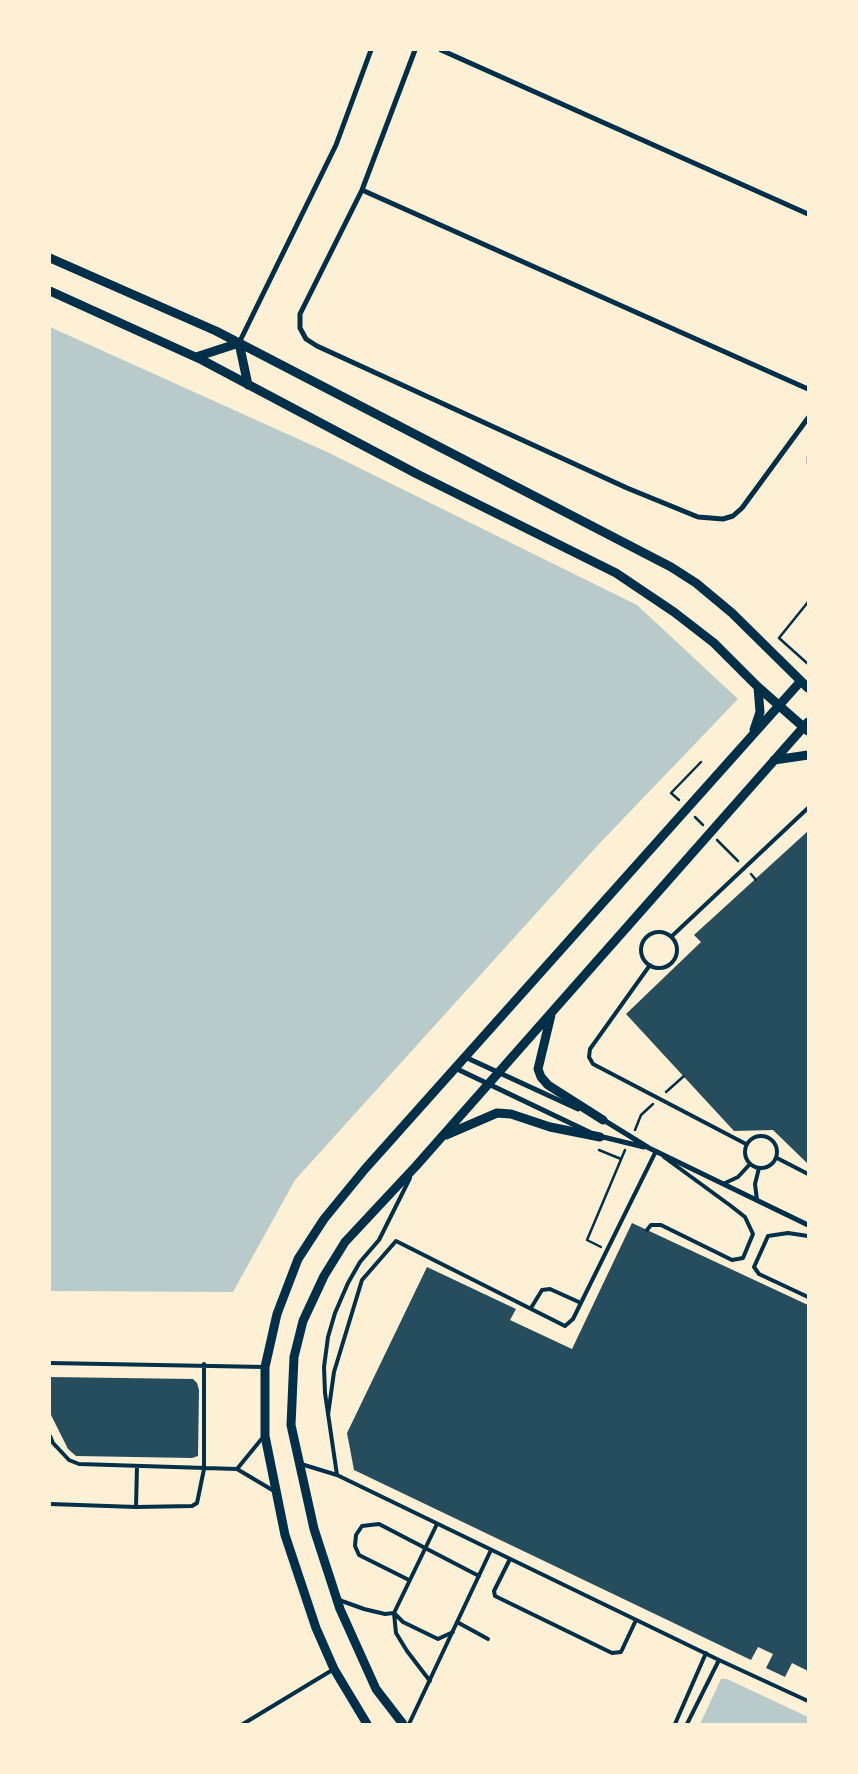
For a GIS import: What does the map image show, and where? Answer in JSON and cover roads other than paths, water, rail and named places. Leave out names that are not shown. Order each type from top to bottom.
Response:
[{"type":"street","points":[[248,384],[239,343],[336,145],[370,50]]},
{"type":"street","points":[[415,50],[362,190],[300,314],[300,328],[306,339],[317,346],[618,484],[698,517],[723,519],[733,516],[742,508],[808,418]]},
{"type":"street","points":[[441,50],[808,214]]},
{"type":"street","points":[[362,190],[808,389]]},
{"type":"street","points":[[50,258],[239,343],[672,567],[696,583],[732,613],[808,688]]},
{"type":"street","points":[[50,291],[196,357],[417,474],[616,573],[674,612],[707,638],[758,687],[806,727],[774,760],[442,1137],[345,1242],[324,1276],[303,1321],[294,1357],[291,1426],[314,1529],[337,1599],[376,1689],[403,1724]]},
{"type":"street","points":[[196,357],[239,343]]},
{"type":"street","points":[[367,1724],[334,1669],[316,1628],[285,1534],[265,1436],[265,1367],[276,1314],[298,1260],[324,1220],[365,1169],[800,682]]},
{"type":"street","points":[[753,735],[760,712],[758,687]]},
{"type":"street","points":[[774,760],[808,755]]},
{"type":"street","points":[[552,1012],[538,1069],[541,1078],[548,1085],[649,1148],[808,1225]]},
{"type":"street","points":[[465,1057],[604,1120]]},
{"type":"street","points":[[455,1068],[600,1137]]},
{"type":"street","points":[[442,1137],[498,1113],[511,1114],[550,1127],[649,1148]]},
{"type":"lane","points":[[671,937],[808,808]]},
{"type":"lane","points":[[655,932],[661,932],[671,937],[676,947],[671,962],[661,967],[650,965],[642,956],[644,939],[655,932]]},
{"type":"lane","points":[[650,965],[590,1049],[589,1057],[592,1064],[746,1144]]},
{"type":"lane","points":[[754,1137],[771,1138],[777,1147],[777,1158],[770,1166],[759,1168],[750,1164],[745,1155],[746,1144],[754,1137]]},
{"type":"lane","points":[[328,1415],[334,1372],[362,1280],[396,1241],[566,1326],[573,1319],[656,1151],[745,1217],[753,1234],[743,1258],[732,1260],[661,1225],[651,1225],[647,1230]]},
{"type":"lane","points":[[777,1158],[808,1174]]},
{"type":"lane","points":[[723,1184],[738,1177],[750,1164]]},
{"type":"lane","points":[[337,1475],[328,1415],[324,1367],[335,1312],[360,1262],[379,1240],[416,1166]]},
{"type":"lane","points":[[758,1200],[755,1184],[759,1168]]},
{"type":"lane","points":[[808,1236],[788,1233],[768,1236],[754,1267],[759,1274],[808,1296]]},
{"type":"lane","points":[[531,1308],[542,1290],[550,1289],[581,1303]]},
{"type":"lane","points":[[50,1363],[204,1364],[265,1367]]},
{"type":"lane","points":[[50,1504],[136,1507],[192,1506],[200,1499],[204,1469],[204,1364]]},
{"type":"lane","points":[[50,1436],[51,1443],[69,1460],[79,1464],[237,1469],[276,1492]]},
{"type":"lane","points":[[237,1469],[265,1436]]},
{"type":"lane","points":[[300,1464],[337,1475],[808,1701]]},
{"type":"lane","points":[[136,1507],[137,1466]]},
{"type":"lane","points":[[409,1580],[359,1555],[355,1546],[356,1535],[362,1526],[379,1524],[479,1576]]},
{"type":"lane","points":[[430,1681],[396,1633],[394,1613],[437,1524]]},
{"type":"lane","points":[[409,1724],[491,1550]]},
{"type":"lane","points":[[510,1559],[494,1591],[495,1596],[612,1653],[621,1652],[636,1620]]},
{"type":"lane","points":[[337,1599],[364,1609],[385,1614],[394,1613]]},
{"type":"lane","points":[[394,1613],[403,1622],[438,1638],[453,1632]]},
{"type":"lane","points":[[457,1622],[488,1639]]},
{"type":"lane","points":[[675,1724],[706,1653]]},
{"type":"lane","points":[[687,1724],[720,1660]]},
{"type":"lane","points":[[243,1724],[334,1669]]}]
